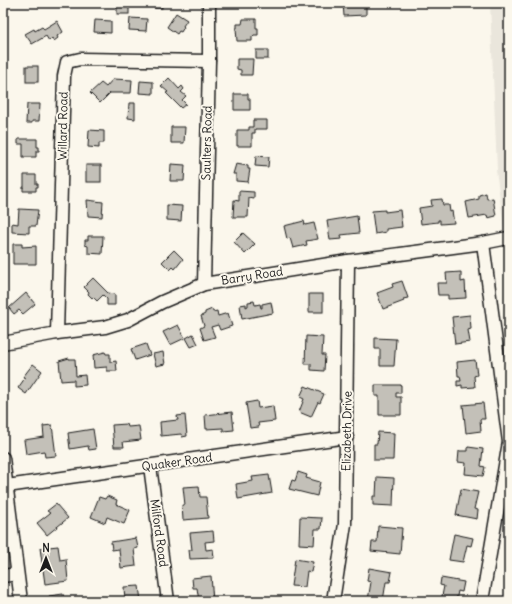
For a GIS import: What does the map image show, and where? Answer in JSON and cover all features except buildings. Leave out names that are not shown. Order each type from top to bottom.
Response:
[{"type":"street","name":"Saulters Road","points":[[204,284],[209,3]]},
{"type":"street","name":"Willard Road","points":[[58,333],[64,76],[67,62],[80,59],[209,61]]},
{"type":"street","name":"Barry Road","points":[[3,343],[58,333],[105,327],[128,320],[162,302],[204,284],[348,261],[483,243],[508,238]]},
{"type":"street","points":[[482,601],[509,442],[483,243]]},
{"type":"street","name":"Elizabeth Drive","points":[[333,601],[345,524],[348,261]]},
{"type":"street","name":"Quaker Road","points":[[7,486],[346,437]]},
{"type":"street","points":[[3,458],[21,601]]},
{"type":"street","name":"Milford Road","points":[[150,466],[168,601]]},
{"type":"street","points":[[3,576],[17,574]]},
{"type":"shaded area","points":[[490,3],[509,3],[509,250],[507,250],[496,170]]}]
